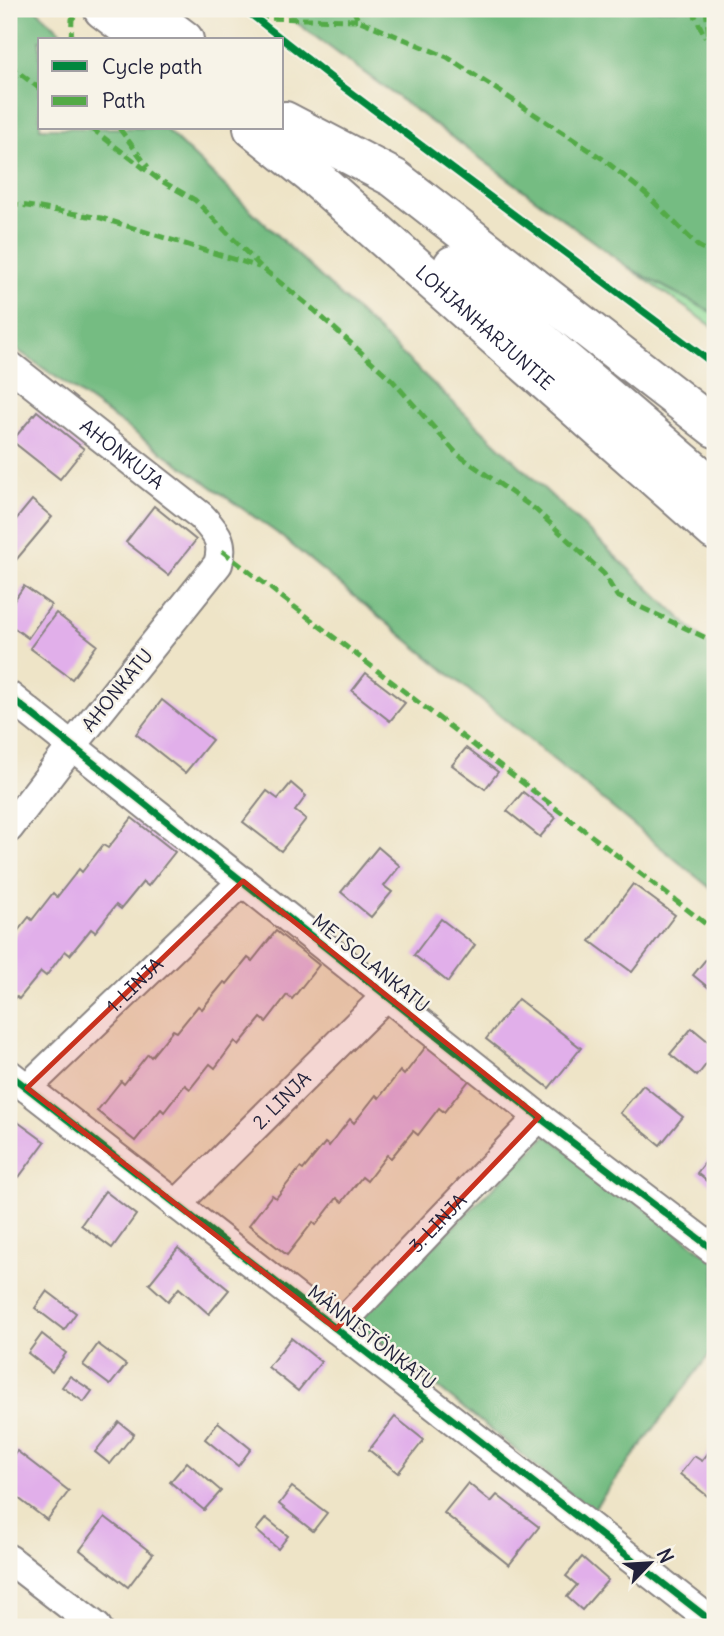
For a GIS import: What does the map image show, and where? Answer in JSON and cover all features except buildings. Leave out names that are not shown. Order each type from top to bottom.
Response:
[{"type":"highway","points":[[132,18],[179,38]]},
{"type":"highway","points":[[284,128],[394,178],[715,428]]},
{"type":"highway","name":"LOHJANHARJUNTIE","points":[[278,130],[317,179],[715,531]]},
{"type":"highway","name":"LOHJANHARJUNTIE","points":[[281,130],[715,489]]},
{"type":"street","name":"AHONKUJA","points":[[9,365],[201,516],[217,534],[222,551]]},
{"type":"street","name":"AHONKATU","points":[[9,828],[218,564],[222,551]]},
{"type":"street","name":"METSOLANKATU","points":[[9,696],[539,1117],[715,1251]]},
{"type":"street","name":"1. LINJA","points":[[18,1081],[243,881]]},
{"type":"street","name":"2. LINJA","points":[[176,1205],[386,996]]},
{"type":"street","name":"MÄNNISTÖNKATU","points":[[18,1081],[715,1624]]},
{"type":"street","name":"3. LINJA","points":[[336,1329],[539,1117]]},
{"type":"street","points":[[9,1559],[97,1627]]},
{"type":"highlighted area","points":[[243,881],[539,1117],[336,1329],[27,1088]]},
{"type":"green space","points":[[9,9],[36,9],[68,38],[38,38],[38,130],[166,130],[715,651],[715,892],[277,533],[9,344]]},
{"type":"green space","points":[[278,9],[715,9],[715,314],[629,268]]},
{"type":"green space","points":[[629,268],[715,314],[715,328]]},
{"type":"green space","points":[[547,1135],[715,1261],[715,1347],[592,1511],[356,1322]]},
{"type":"marked path","points":[[71,38],[72,19],[81,9]]},
{"type":"marked path","points":[[353,9],[358,20],[447,57],[603,159],[646,194],[698,246],[715,255]]},
{"type":"marked path","points":[[692,9],[705,37]]},
{"type":"marked path","points":[[706,9],[715,93]]},
{"type":"marked path","points":[[257,18],[358,20]]},
{"type":"marked path","points":[[9,65],[38,87]]},
{"type":"marked path","points":[[94,130],[158,179],[195,200],[261,267],[392,380],[457,454],[536,510],[604,574],[617,596],[715,642]]},
{"type":"marked path","points":[[120,130],[148,167]]},
{"type":"marked path","points":[[9,203],[101,218],[259,267]]},
{"type":"marked path","points":[[222,551],[715,931]]},
{"type":"cycle path","points":[[244,9],[281,38]]},
{"type":"cycle path","points":[[284,41],[715,365]]},
{"type":"cycle path","points":[[9,696],[539,1117],[715,1251]]},
{"type":"cycle path","points":[[9,1074],[715,1624]]}]
